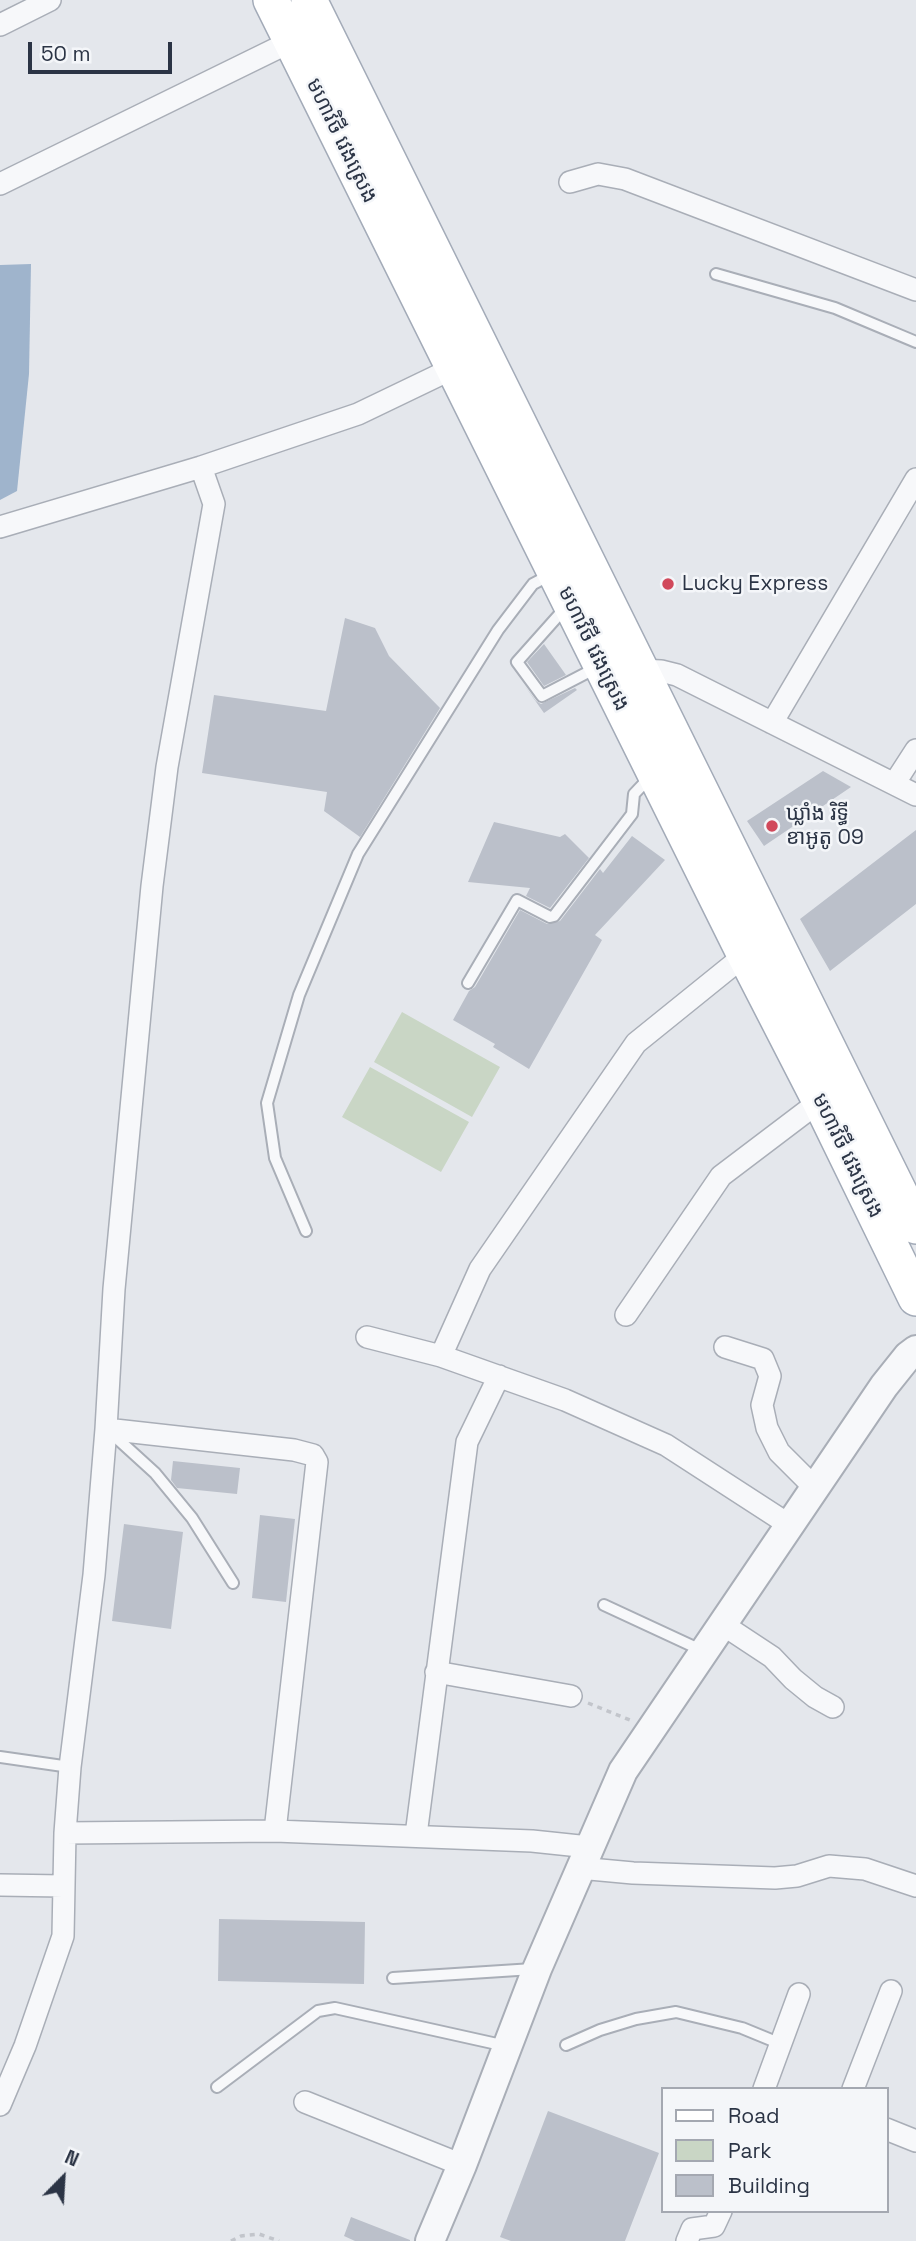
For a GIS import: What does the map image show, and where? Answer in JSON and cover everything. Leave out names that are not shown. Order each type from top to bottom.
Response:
[{"type":"main road","name":"មហាវិថី វេងស្រេង","points":[[271,0],[469,361],[618,673],[915,1221]]},
{"type":"main road","name":"មហាវិថី វេងស្រេង","points":[[309,0],[469,361],[563,587],[618,673],[655,772],[821,1101],[916,1298]]},
{"type":"street","points":[[0,25],[51,0]]},
{"type":"street","points":[[0,184],[292,41]]},
{"type":"street","points":[[570,182],[598,174],[625,179],[916,290]]},
{"type":"street","points":[[0,527],[201,467],[358,414],[469,361]]},
{"type":"street","points":[[0,2105],[25,2046],[63,1936],[65,1833],[70,1767],[94,1575],[114,1289],[152,886],[167,767],[214,504],[201,467]]},
{"type":"street","points":[[772,723],[916,479]]},
{"type":"street","points":[[618,673],[677,675],[916,795]]},
{"type":"street","points":[[894,784],[916,750]]},
{"type":"street","points":[[441,1356],[480,1269],[636,1043],[745,955]]},
{"type":"street","points":[[626,1315],[721,1176],[821,1101]]},
{"type":"street","points":[[367,1338],[441,1356],[565,1400],[666,1445],[790,1526]]},
{"type":"street","points":[[725,1347],[763,1359],[770,1376],[762,1405],[767,1428],[779,1452],[814,1488]]},
{"type":"street","points":[[430,2241],[537,1969],[623,1771],[884,1386],[916,1350]]},
{"type":"street","points":[[416,1835],[467,1442],[499,1376]]},
{"type":"street","points":[[106,1429],[294,1450],[313,1455],[317,1462],[275,1831]]},
{"type":"street","points":[[722,1624],[772,1657],[793,1679],[815,1697],[833,1707]]},
{"type":"street","points":[[436,1672],[571,1696]]},
{"type":"street","points":[[65,1833],[275,1831],[532,1840],[633,1873],[775,1878],[797,1876],[829,1866],[865,1869],[916,1886]]},
{"type":"street","points":[[0,1885],[63,1886]]},
{"type":"street","points":[[854,2087],[891,1991]]},
{"type":"street","points":[[770,2087],[781,2044],[799,1994]]},
{"type":"street","points":[[305,2102],[462,2165]]},
{"type":"street","points":[[888,2130],[916,2141]]},
{"type":"street","points":[[687,2241],[692,2230],[714,2226],[720,2213]]},
{"type":"lane","points":[[716,274],[835,308],[916,342]]},
{"type":"lane","points":[[306,1231],[275,1158],[267,1103],[299,995],[358,854],[498,630],[533,584],[563,587],[517,662],[542,696],[618,673]]},
{"type":"lane","points":[[468,983],[517,900],[550,917],[554,916],[632,814],[634,794],[655,772]]},
{"type":"lane","points":[[106,1429],[155,1473],[192,1518],[233,1583]]},
{"type":"lane","points":[[604,1605],[704,1651]]},
{"type":"lane","points":[[0,1757],[70,1767]]},
{"type":"lane","points":[[393,1978],[537,1969]]},
{"type":"lane","points":[[217,2087],[318,2011],[335,2008],[508,2046]]},
{"type":"lane","points":[[566,2045],[600,2030],[636,2019],[676,2012],[742,2028],[781,2044]]},
{"type":"path","points":[[571,1696],[651,1729]]},
{"type":"path","points":[[231,2241],[241,2236],[259,2234],[279,2241]]},
{"type":"green space","points":[[402,1012],[500,1067],[472,1117],[374,1062]]},
{"type":"green space","points":[[370,1067],[469,1122],[441,1172],[342,1117]]},
{"type":"water","points":[[31,264],[29,374],[17,491],[0,500],[0,265]]},
{"type":"building","points":[[345,618],[375,628],[389,656],[440,708],[360,837],[324,811],[327,792],[202,773],[214,695],[326,711]]},
{"type":"building","points":[[544,644],[566,675],[544,686],[527,662]]},
{"type":"building","points":[[524,685],[541,704],[575,688],[577,690],[544,713]]},
{"type":"building","points":[[823,771],[851,787],[764,846],[747,821]]},
{"type":"building","points":[[494,822],[560,837],[565,834],[589,858],[550,908],[526,896],[530,888],[468,882]]},
{"type":"building","points":[[916,830],[916,904],[830,971],[800,919]]},
{"type":"building","points":[[632,836],[665,860],[595,935],[602,940],[529,1069],[493,1047],[495,1044],[453,1020],[520,910],[547,924],[560,921],[600,869],[603,873]]},
{"type":"building","points":[[173,1461],[240,1468],[237,1494],[177,1488],[171,1480]]},
{"type":"building","points":[[260,1515],[295,1519],[286,1602],[252,1598]]},
{"type":"building","points":[[124,1524],[183,1532],[171,1629],[112,1621]]},
{"type":"building","points":[[219,1919],[365,1922],[364,1984],[218,1981]]},
{"type":"building","points":[[548,2111],[659,2153],[625,2241],[511,2241],[500,2237]]},
{"type":"building","points":[[351,2217],[410,2241],[355,2241],[344,2236]]},
{"type":"place","name":"Lucky Express","points":[[668,584]]},
{"type":"place","name":"ឃ្លាំង រិទ្ធី ខាអូតូ 09","points":[[772,826]]}]
